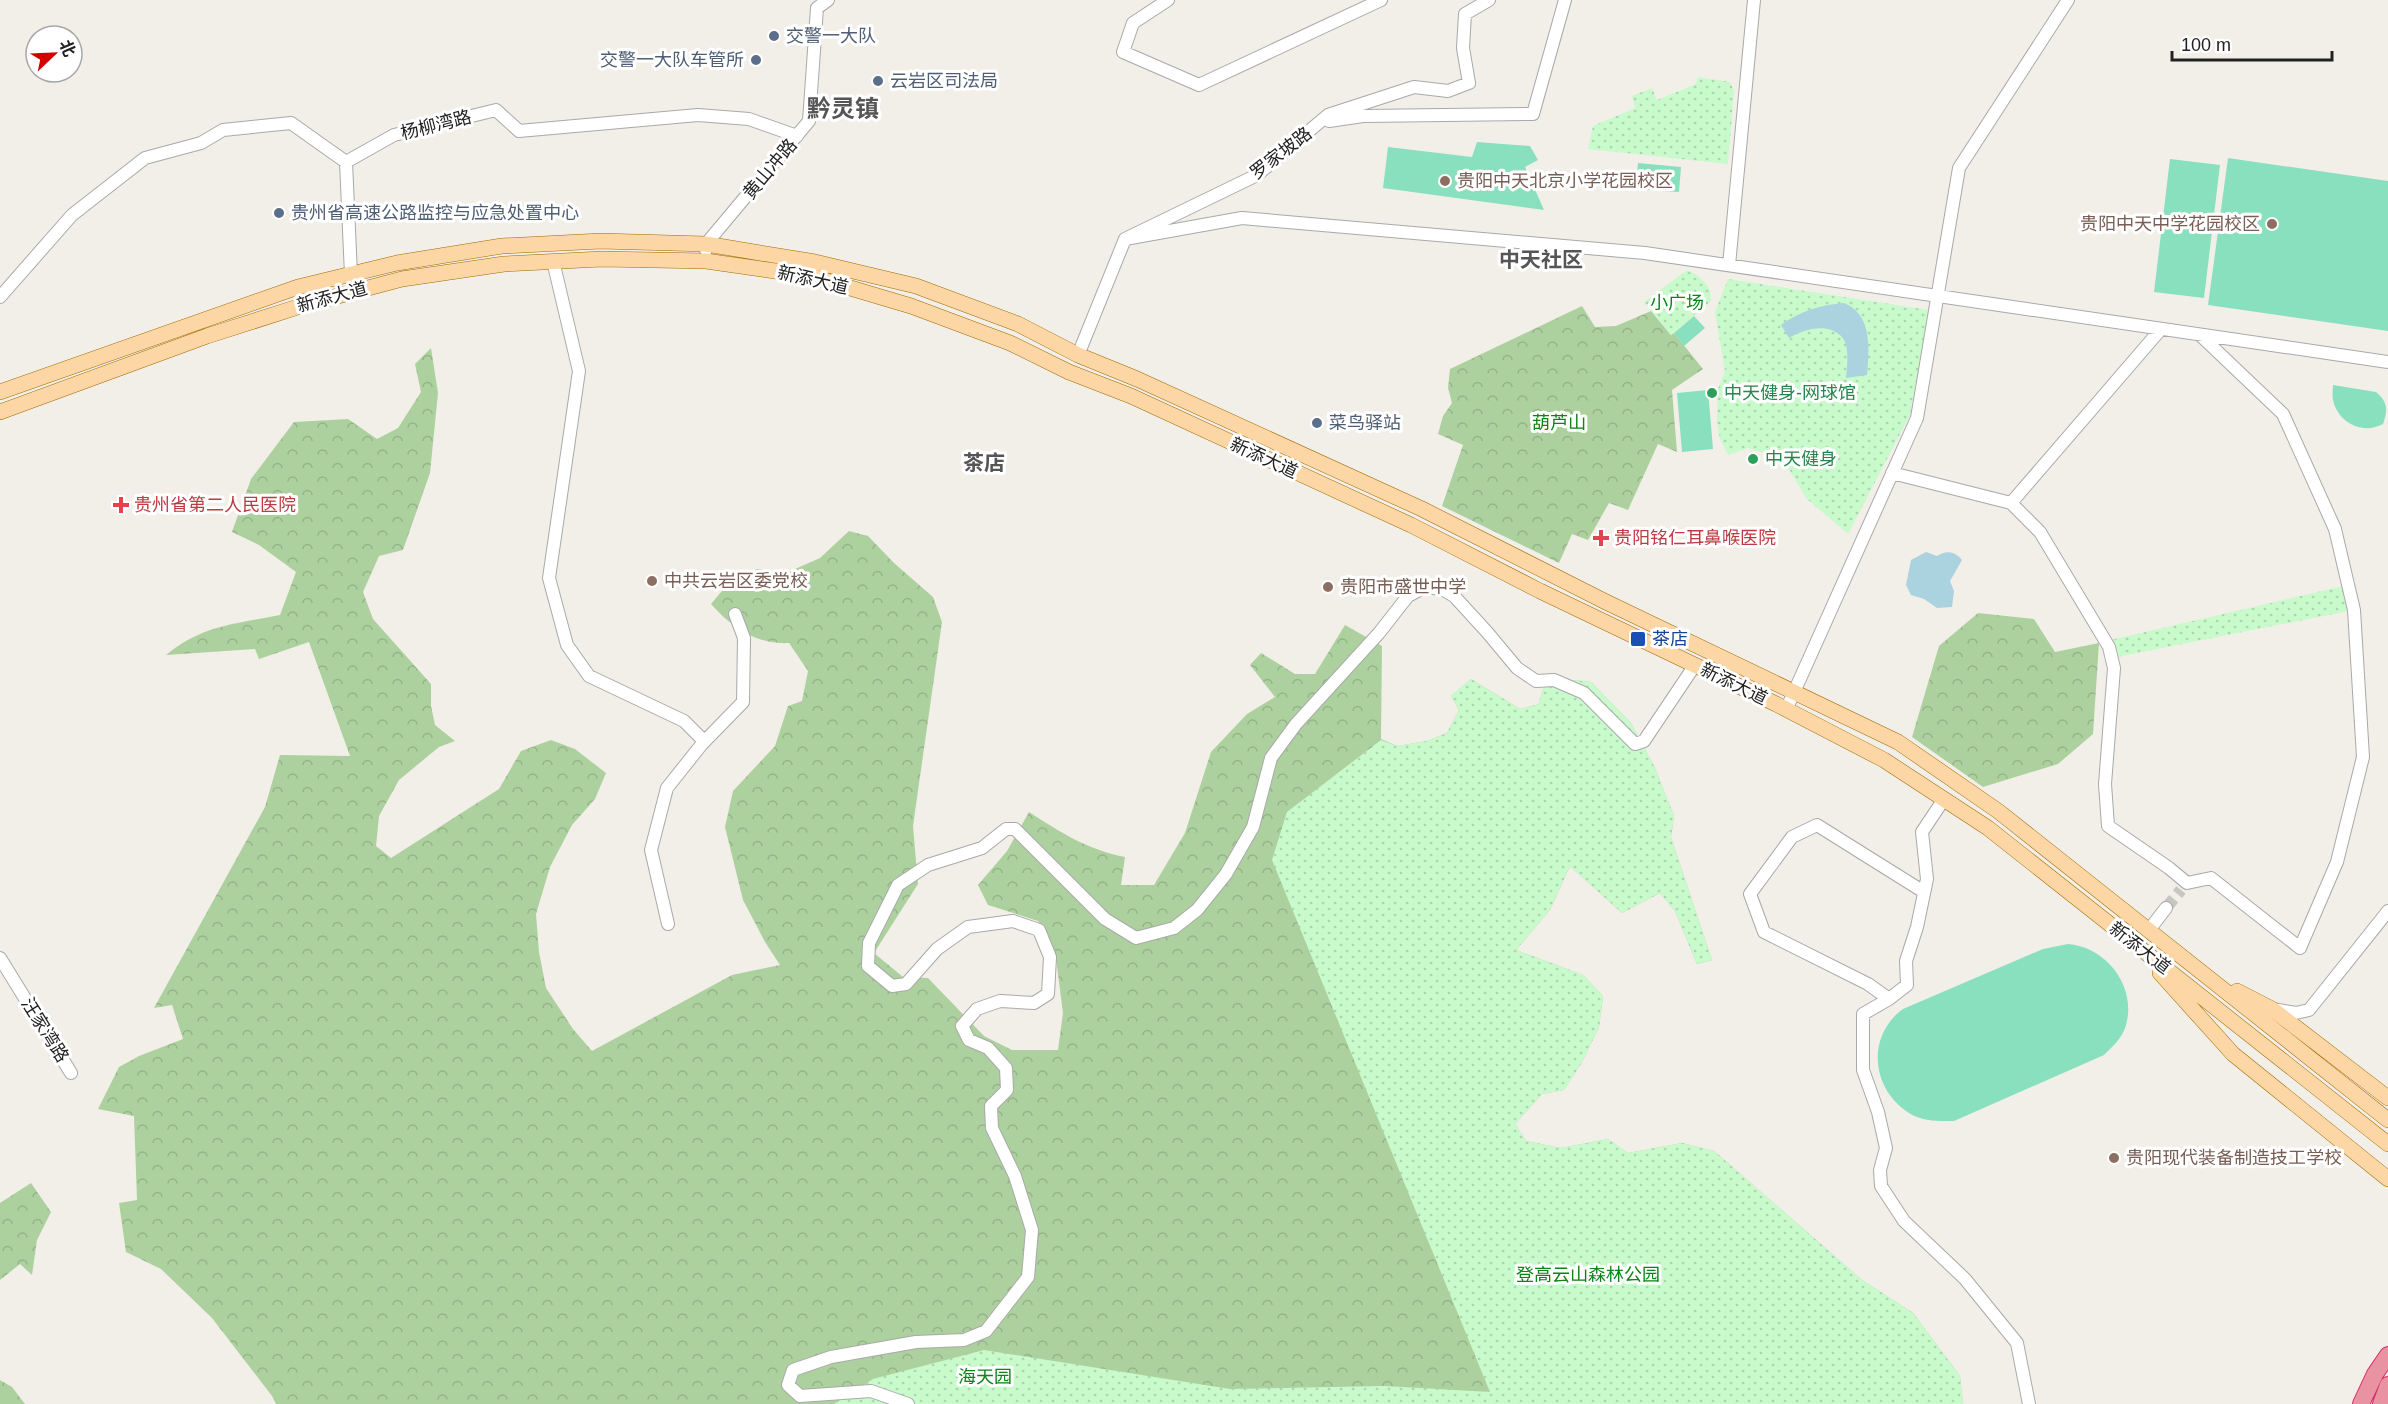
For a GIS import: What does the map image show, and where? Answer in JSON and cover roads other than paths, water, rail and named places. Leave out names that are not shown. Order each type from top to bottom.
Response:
[{"type":"highway","points":[[2361,1404],[2375,1374],[2388,1355]]},
{"type":"highway","points":[[2381,1404],[2388,1385]]},
{"type":"main road","name":"新添大道","points":[[0,392],[298,287],[398,263],[502,246],[601,241],[706,244],[815,262],[916,286],[1018,324],[1078,355],[1137,379],[1422,509],[1606,602],[1899,742],[1998,811],[2388,1120]]},
{"type":"main road","name":"新添大道","points":[[0,412],[207,336],[315,302],[402,279],[504,264],[602,259],[706,261],[810,276],[911,306],[1010,343],[1069,372],[1131,396],[1411,525],[1539,591],[1695,665],[1884,760],[1988,828],[2388,1144]]},
{"type":"main road","points":[[2130,940],[2233,1054],[2388,1179]]},
{"type":"main road","points":[[2208,977],[2272,1009],[2388,1098]]},
{"type":"street","name":"黄山冲路","points":[[706,244],[809,121],[817,8],[828,0]]},
{"type":"street","points":[[1168,0],[1133,23],[1123,52],[1199,85],[1381,0]]},
{"type":"street","name":"罗家坡路","points":[[1125,239],[1257,175],[1328,115],[1414,87],[1448,92],[1469,83],[1463,48],[1465,14],[1489,0]]},
{"type":"street","points":[[1319,123],[1363,116],[1533,114],[1565,0]]},
{"type":"street","points":[[1729,265],[1754,0]]},
{"type":"street","points":[[1786,710],[1917,418],[1959,168],[2068,0]]},
{"type":"street","name":"杨柳湾路","points":[[346,162],[394,135],[496,110],[519,131],[698,115],[749,118],[797,136]]},
{"type":"street","points":[[0,297],[72,214],[145,158],[201,143],[223,130],[291,123],[346,162],[351,275]]},
{"type":"street","points":[[1078,355],[1125,239],[1242,218],[1645,253],[2388,362]]},
{"type":"street","points":[[706,244],[706,261]]},
{"type":"street","points":[[553,261],[579,371],[549,578],[567,645],[589,676],[684,721],[704,741]]},
{"type":"street","points":[[2011,503],[2161,329]]},
{"type":"street","points":[[1892,473],[2011,503],[2040,532],[2109,647],[2114,668],[2105,784],[2108,826],[2169,868],[2184,886],[2211,878],[2300,948],[2337,862],[2363,756],[2354,610],[2335,529],[2283,414],[2200,335]]},
{"type":"street","points":[[908,1404],[871,1391],[800,1396],[788,1385],[793,1370],[831,1357],[916,1342],[964,1340],[986,1331],[1028,1277],[1032,1230],[1015,1176],[992,1128],[991,1106],[1007,1090],[1006,1068],[988,1048],[969,1040],[962,1026],[977,1009],[1000,1001],[1034,1003],[1048,994],[1050,957],[1039,930],[1013,921],[968,927],[937,949],[906,984],[892,986],[868,966],[869,943],[898,885],[928,865],[982,848],[1006,829],[1015,829],[1105,920],[1136,938],[1174,928],[1197,910],[1232,865],[1253,827],[1271,758],[1408,596],[1425,587],[1442,589],[1454,596],[1516,668],[1536,681],[1554,680],[1584,693],[1635,744],[1644,741],[1695,665]]},
{"type":"street","points":[[668,924],[651,850],[667,788],[704,741],[743,702],[744,638],[735,614]]},
{"type":"street","points":[[1944,799],[1922,832],[1927,879],[1917,927],[1906,961],[1907,985],[1863,1014],[1863,1070],[1878,1112],[1886,1148],[1880,1170],[1881,1186],[1904,1221],[1965,1280],[2017,1343],[2029,1404]]},
{"type":"street","points":[[1889,999],[1868,984],[1764,932],[1750,894],[1792,837],[1817,825],[1924,892]]},
{"type":"street","points":[[2149,930],[2166,908]]},
{"type":"street","points":[[2272,1009],[2296,1013],[2309,1010],[2388,911]]},
{"type":"street","name":"汪家湾路","points":[[0,958],[71,1073]]},
{"type":"water","points":[[1844,303],[1853,308],[1865,324],[1868,344],[1867,375],[1846,378],[1845,341],[1836,332],[1816,328],[1789,338],[1781,325],[1811,310]]},
{"type":"water","points":[[1926,552],[1937,556],[1950,552],[1962,560],[1950,581],[1954,591],[1952,607],[1937,608],[1924,599],[1911,595],[1906,585],[1911,560]]},
{"type":"tunnel","points":[[2166,908],[2181,890]]},
{"type":"place","name":"交警一大队","points":[[774,36]]},
{"type":"place","name":"交警一大队车管所","points":[[756,60]]},
{"type":"place","name":"云岩区司法局","points":[[878,81]]},
{"type":"place","name":"贵阳中天北京小学花园校区","points":[[1445,181]]},
{"type":"place","name":"贵州省高速公路监控与应急处置中心","points":[[279,213]]},
{"type":"place","name":"贵阳中天中学花园校区","points":[[2272,224]]},
{"type":"place","name":"中天健身-网球馆","points":[[1712,393]]},
{"type":"place","name":"菜鸟驿站","points":[[1317,423]]},
{"type":"place","name":"中天健身","points":[[1753,459]]},
{"type":"place","name":"贵州省第二人民医院","points":[[121,505]]},
{"type":"place","name":"贵阳铭仁耳鼻喉医院","points":[[1601,538]]},
{"type":"place","name":"中共云岩区委党校","points":[[652,581]]},
{"type":"place","name":"贵阳市盛世中学","points":[[1328,587]]},
{"type":"place","name":"茶店","points":[[1638,639]]},
{"type":"place","name":"贵阳现代装备制造技工学校","points":[[2114,1158]]},
{"type":"district","name":"黔灵镇","points":[[843,108]]},
{"type":"district","name":"中天社区","points":[[1541,259]]},
{"type":"district","name":"茶店","points":[[984,462]]},
{"type":"park label","name":"小广场","points":[[1677,303]]},
{"type":"park label","name":"葫芦山","points":[[1559,423]]},
{"type":"park label","name":"登高云山森林公园","points":[[1588,1275]]},
{"type":"park label","name":"海天园","points":[[985,1377]]}]
